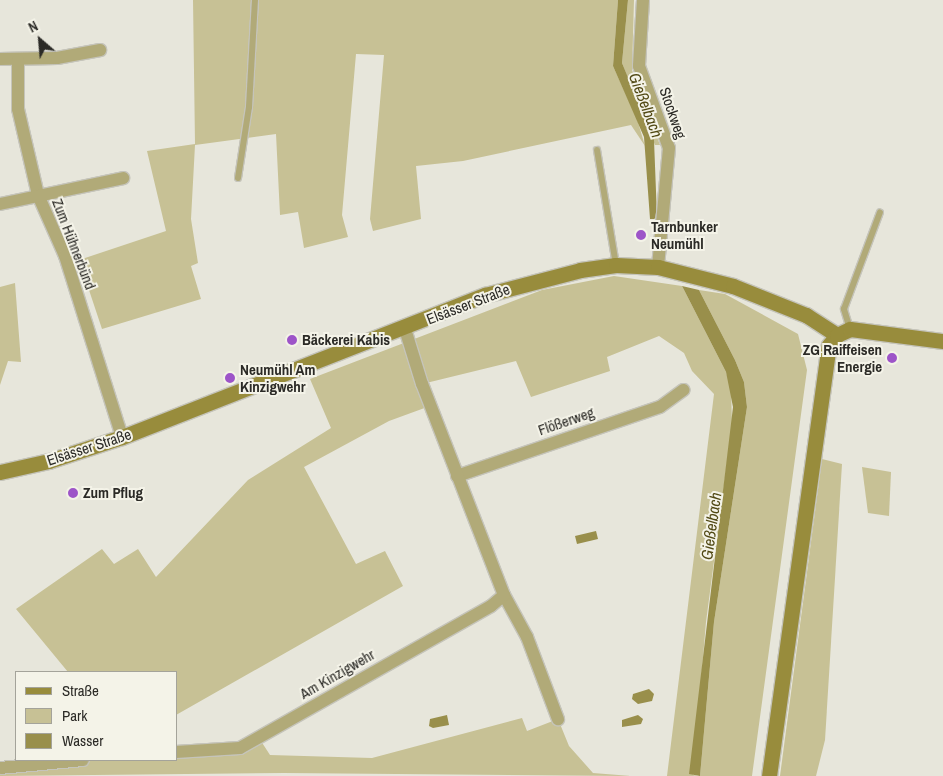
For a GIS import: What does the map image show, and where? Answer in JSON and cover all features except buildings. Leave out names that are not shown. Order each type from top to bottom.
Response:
[{"type":"street","name":"Stockweg","points":[[643,0],[639,66],[669,148],[658,267]]},
{"type":"street","points":[[0,58],[18,60],[57,58],[100,50]]},
{"type":"street","name":"Zum Hühnerbünd","points":[[18,60],[18,109],[38,195],[65,256],[122,437]]},
{"type":"street","points":[[0,204],[123,178]]},
{"type":"street","name":"Elsässer Straße","points":[[0,472],[49,461],[122,437],[405,329],[486,295],[534,280],[616,265],[658,267],[733,286],[843,332],[943,341]]},
{"type":"street","points":[[405,329],[456,476],[504,595],[527,637],[558,719]]},
{"type":"street","points":[[769,776],[824,364],[829,345],[843,332]]},
{"type":"street","name":"Flößerweg","points":[[456,476],[660,406],[683,390]]},
{"type":"street","name":"Am Kinzigwehr","points":[[178,752],[246,745],[491,606],[504,595]]},
{"type":"street","points":[[0,768],[73,761]]},
{"type":"lane","points":[[238,178],[248,107],[255,0]]},
{"type":"lane","points":[[597,150],[616,265]]},
{"type":"lane","points":[[843,332],[844,309],[880,212]]},
{"type":"green space","points":[[193,0],[618,0],[613,66],[637,119],[645,146],[631,125],[463,161],[416,166],[421,219],[373,231],[370,219],[384,55],[356,54],[342,215],[348,237],[304,248],[298,212],[280,215],[276,134],[195,145],[191,219],[198,263],[191,266],[201,299],[102,329],[79,260],[166,231],[147,151],[195,144]]},
{"type":"green space","points":[[628,0],[634,0],[632,70],[660,145],[655,145],[622,63]]},
{"type":"green space","points":[[614,276],[682,286],[726,372],[731,388],[732,424],[706,622],[693,775],[698,776],[667,776],[714,394],[692,371],[684,353],[659,336],[607,357],[610,371],[531,397],[516,361],[422,384],[430,406],[389,421],[304,467],[356,564],[385,551],[403,586],[178,714],[178,671],[67,671],[16,609],[102,549],[114,564],[138,549],[156,577],[248,480],[331,428],[310,379],[542,290]]},
{"type":"green space","points":[[15,283],[21,362],[8,361],[0,385],[0,287]]},
{"type":"green space","points":[[699,290],[725,294],[798,334],[807,370],[752,776],[700,776],[714,622],[747,407],[744,382],[735,360]]},
{"type":"green space","points":[[822,459],[842,464],[825,740],[816,776],[780,776]]},
{"type":"green space","points":[[862,467],[891,472],[889,516],[868,513]]},
{"type":"green space","points":[[522,718],[527,731],[558,719],[569,746],[593,773],[631,776],[284,773],[0,776],[0,773],[74,761],[178,761],[178,752],[259,738],[270,755],[372,758]]},
{"type":"water","points":[[618,0],[628,0],[622,63],[654,140],[657,217],[654,219],[650,219],[644,137],[613,66]]},
{"type":"water","points":[[682,286],[699,290],[735,360],[744,382],[747,407],[714,622],[700,776],[689,774],[733,407],[726,372]]},
{"type":"water","points":[[596,531],[598,539],[577,544],[575,536]]},
{"type":"water","points":[[649,689],[654,694],[652,701],[638,704],[632,699],[633,694]]},
{"type":"water","points":[[447,715],[449,725],[433,728],[429,726],[430,719]]},
{"type":"water","points":[[638,715],[643,719],[641,724],[622,727],[622,720]]},
{"type":"place","name":"Tarnbunker Neumühl","points":[[641,235]]},
{"type":"place","name":"Bäckerei Kabis","points":[[292,340]]},
{"type":"place","name":"ZG Raiffeisen Energie","points":[[892,358]]},
{"type":"place","name":"Neumühl Am Kinzigwehr","points":[[230,378]]},
{"type":"place","name":"Zum Pflug","points":[[73,493]]},
{"type":"water label","name":"Gießelbach","points":[[646,105]]},
{"type":"water label","name":"Gießelbach","points":[[711,526]]}]
